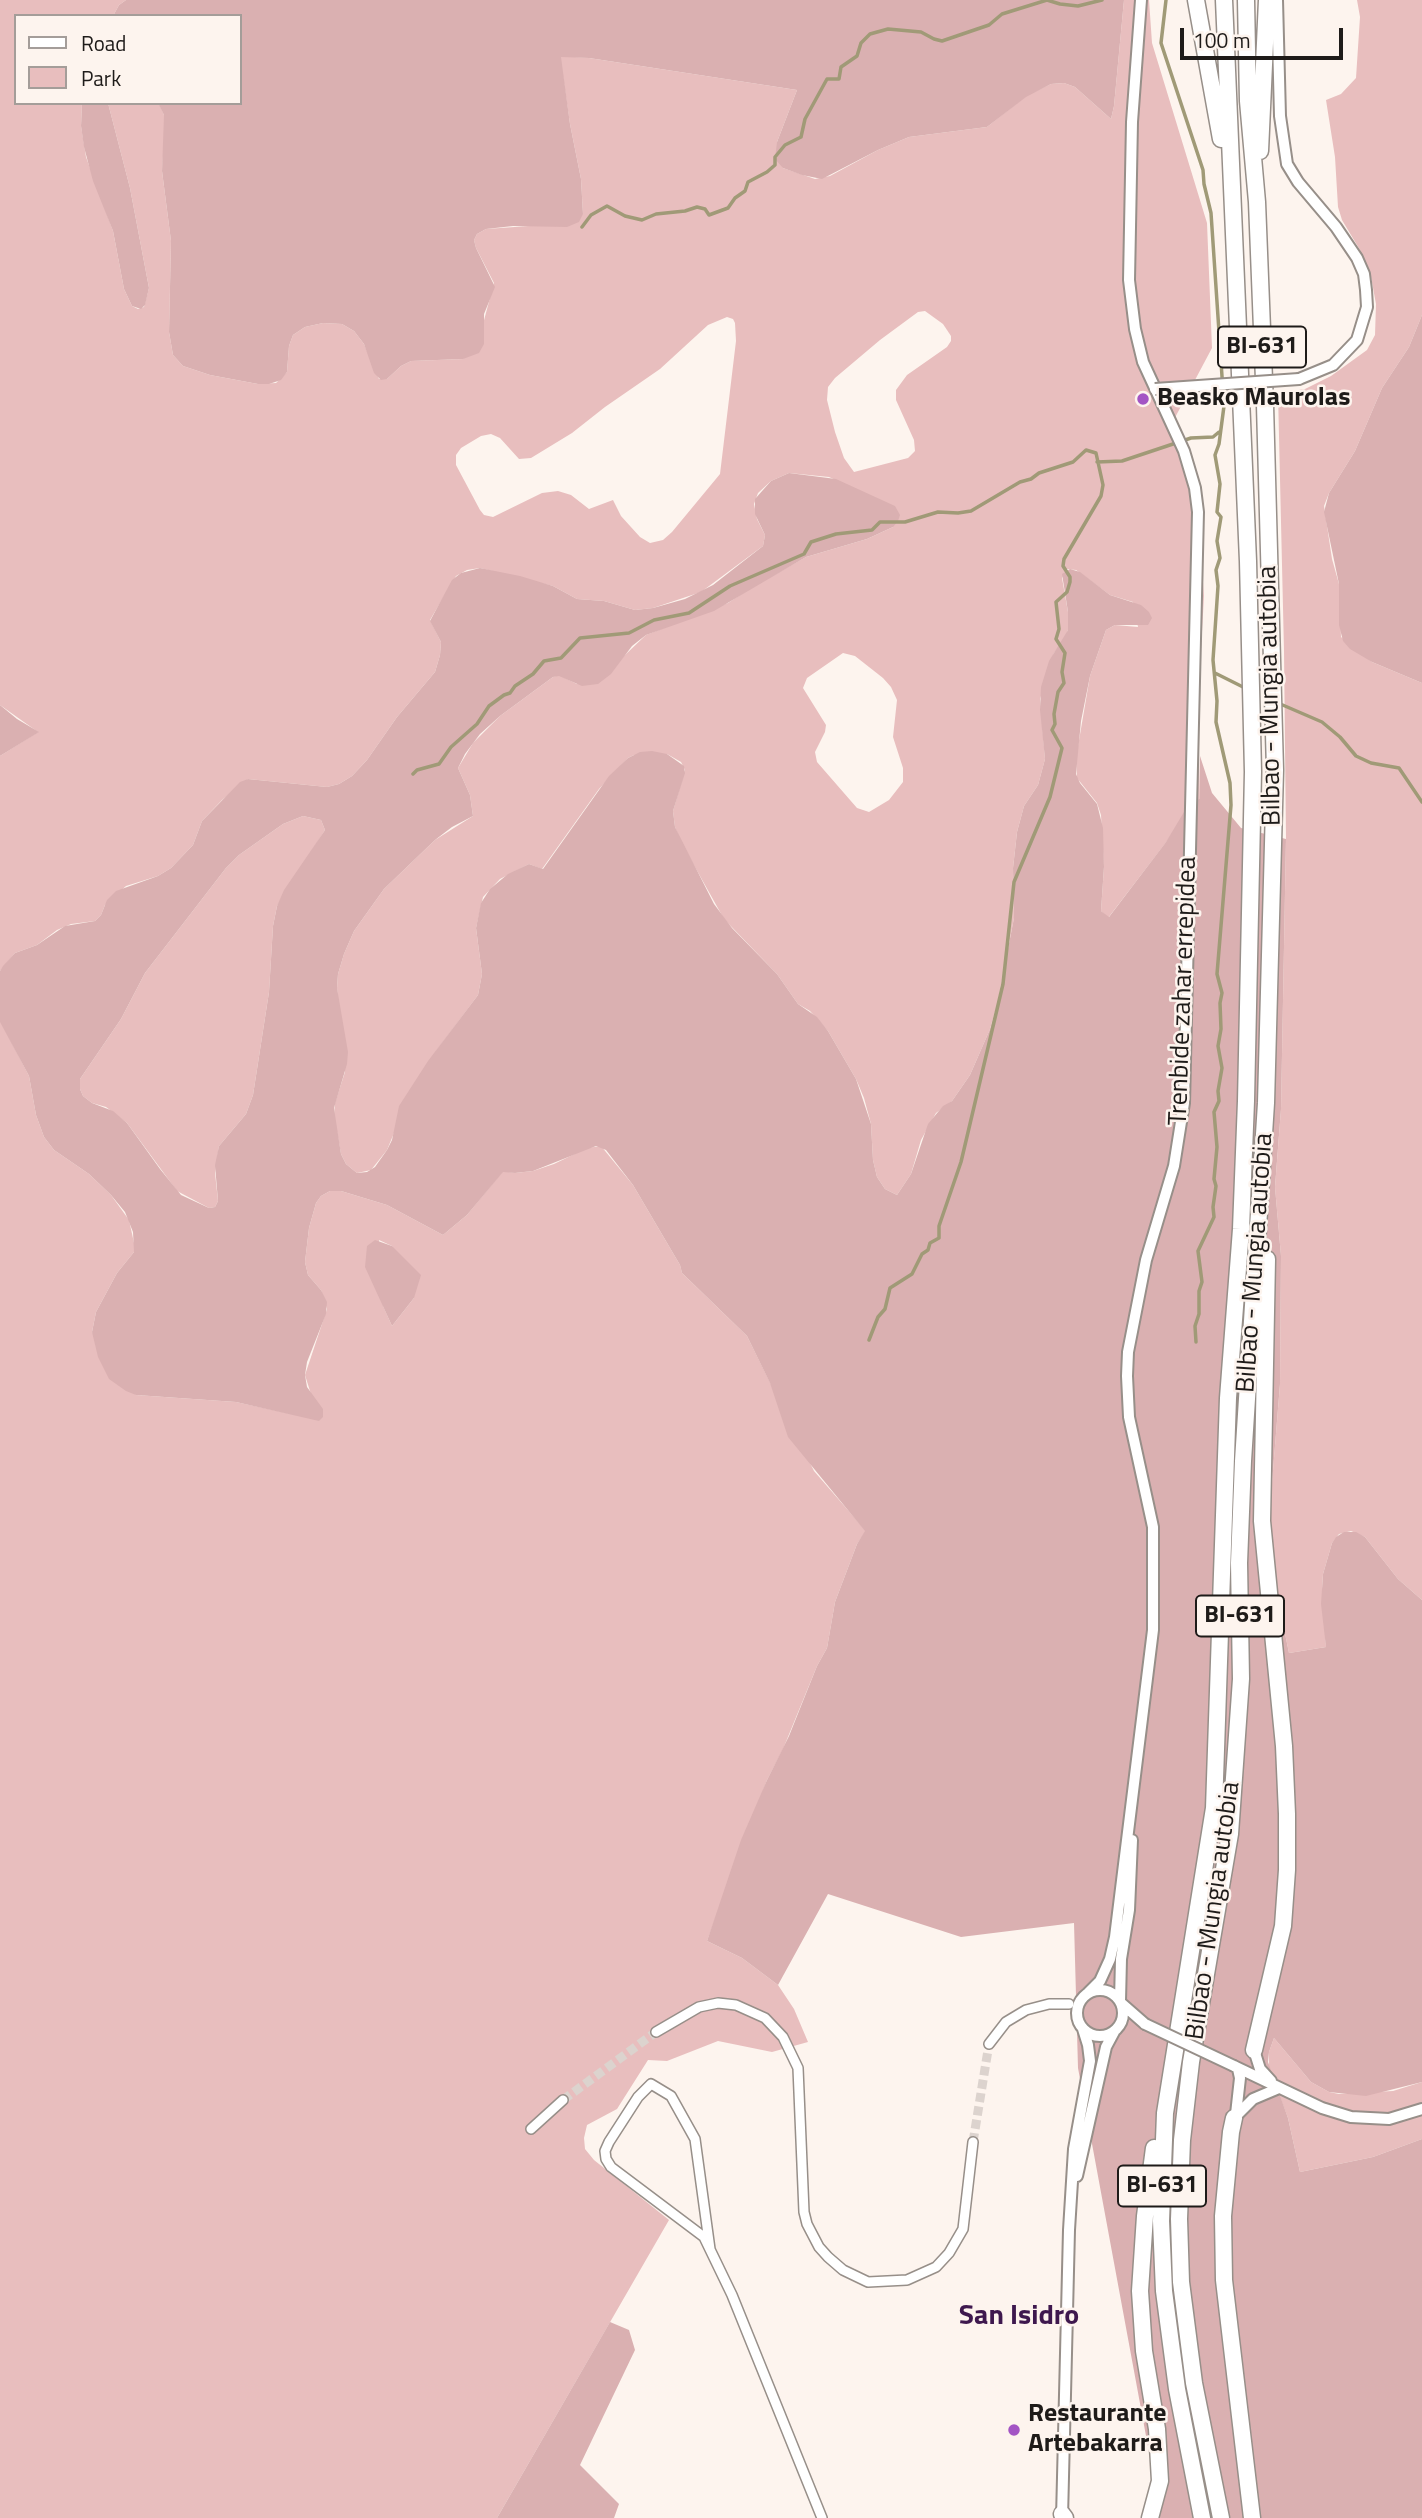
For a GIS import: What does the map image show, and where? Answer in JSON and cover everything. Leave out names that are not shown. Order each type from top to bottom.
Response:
[{"type":"highway","points":[[1196,0],[1221,139],[1230,161]]},
{"type":"highway","name":"Bilbao - Mungia autobia","points":[[1202,2518],[1177,2389],[1164,2291],[1161,2221],[1165,2113],[1214,1808],[1226,1439],[1241,1229],[1246,1101],[1253,772],[1247,547],[1224,0]]},
{"type":"highway","name":"Bilbao - Mungia autobia","points":[[1221,2518],[1194,2383],[1181,2282],[1179,2219],[1182,2140],[1191,2062],[1230,1834],[1241,1679],[1239,1563],[1243,1461],[1266,1090],[1274,811],[1273,701],[1257,202],[1248,102],[1246,0]]},
{"type":"highway","points":[[1257,202],[1268,0]]},
{"type":"highway","points":[[1254,2050],[1283,1926],[1287,1870],[1284,1746],[1262,1521],[1268,1215],[1261,1184]]},
{"type":"highway","points":[[1150,2518],[1160,2481],[1157,2430],[1144,2351],[1140,2291],[1145,2216],[1156,2137],[1165,2113]]},
{"type":"highway","points":[[1234,2118],[1223,2216],[1224,2280],[1252,2518]]},
{"type":"street","name":"Trenbide zahar errepidea","points":[[1088,1993],[1100,1980],[1110,1959],[1115,1937],[1151,1659],[1155,1573],[1153,1527],[1129,1417],[1128,1352],[1146,1260],[1174,1166],[1184,1103],[1198,538],[1195,488],[1184,451],[1143,362],[1135,329],[1129,280],[1132,122],[1141,0]]},
{"type":"street","points":[[1155,389],[1299,379],[1333,365],[1357,340],[1367,307],[1364,274],[1357,258],[1336,227],[1298,182],[1287,164],[1280,116],[1277,0]]},
{"type":"street","name":"Trenbide zahar errepidea","points":[[1121,2002],[1121,1959],[1130,1897],[1131,1816]]},
{"type":"street","points":[[1063,2517],[1066,2305],[1071,2195],[1074,2149],[1090,2061],[1088,2045],[1076,2013],[1080,2001],[1088,1993],[1105,1990],[1145,2024],[1322,2108],[1351,2117],[1389,2119],[1422,2109]]},
{"type":"street","points":[[1071,2195],[1106,2048],[1123,2015],[1121,2002]]},
{"type":"street","points":[[656,2032],[699,2007],[718,2003],[736,2005],[765,2018],[783,2037],[797,2068],[804,2213],[807,2224],[828,2258],[843,2270],[868,2282],[892,2283],[922,2275],[936,2267],[958,2241],[964,2229],[973,2142]]},
{"type":"street","points":[[989,2044],[1006,2022],[1026,2010],[1049,2004],[1069,2004]]},
{"type":"street","points":[[1083,2029],[1095,2036],[1101,2036],[1116,2029],[1145,2024]]},
{"type":"street","points":[[1236,2067],[1254,2050],[1260,2068],[1279,2088]]},
{"type":"street","points":[[1234,2118],[1240,2078],[1236,2067]]},
{"type":"street","points":[[710,2249],[695,2139],[671,2095],[651,2084],[638,2097],[609,2142],[605,2151],[606,2159],[611,2166],[704,2237],[732,2295],[822,2518]]},
{"type":"street","points":[[1234,2118],[1253,2099],[1279,2088]]},
{"type":"street","points":[[531,2129],[563,2100]]},
{"type":"green space","points":[[0,0],[126,0],[114,14],[14,14],[14,105],[82,105],[81,126],[86,157],[113,231],[124,289],[132,306],[138,309],[144,307],[149,288],[130,188],[109,105],[159,105],[164,115],[165,127],[162,171],[171,241],[169,332],[173,355],[183,366],[210,375],[258,384],[276,383],[287,372],[289,346],[293,335],[305,327],[323,323],[342,324],[354,331],[364,344],[379,379],[387,379],[411,361],[463,359],[483,324],[494,283],[476,248],[474,240],[477,234],[486,229],[529,226],[583,214],[581,179],[560,56],[589,58],[797,90],[777,142],[783,168],[815,179],[830,176],[909,137],[987,127],[1026,96],[1051,84],[1064,83],[1075,87],[1111,119],[1124,0],[1149,0],[1152,43],[1207,223],[1212,348],[1170,427],[1191,455],[1195,470],[1204,596],[1198,704],[1200,798],[1108,918],[1101,911],[1104,867],[1101,815],[1097,803],[1077,778],[1076,758],[1090,676],[1106,630],[1115,625],[1138,627],[1133,602],[1110,595],[1076,570],[1067,569],[1062,578],[1068,630],[1054,653],[1040,699],[1045,759],[1038,785],[1024,806],[1017,832],[1013,868],[1014,918],[997,1005],[990,1029],[970,1075],[952,1101],[936,1113],[921,1140],[911,1174],[897,1195],[885,1189],[877,1177],[871,1124],[864,1098],[828,1031],[810,1011],[798,1004],[777,974],[724,919],[681,842],[673,811],[685,770],[681,762],[667,754],[634,755],[628,758],[599,789],[542,869],[529,864],[500,879],[483,897],[476,928],[482,974],[478,995],[437,1050],[387,1150],[371,1170],[357,1173],[346,1164],[341,1154],[334,1115],[345,1072],[337,988],[344,954],[354,931],[384,889],[435,840],[473,816],[470,795],[458,768],[473,743],[500,716],[553,677],[559,675],[577,684],[625,655],[646,635],[728,603],[806,557],[867,539],[893,527],[875,498],[829,477],[789,473],[771,481],[758,493],[754,504],[757,519],[765,535],[763,546],[701,592],[653,608],[635,610],[604,601],[577,599],[553,586],[480,568],[467,570],[456,576],[430,620],[441,642],[435,672],[352,776],[327,787],[248,779],[202,821],[193,845],[171,868],[158,876],[126,886],[105,905],[95,921],[71,924],[57,930],[37,945],[15,953],[0,971],[0,756],[38,732],[0,705]],"holes":[[[925,311],[943,324],[951,336],[947,347],[907,375],[896,390],[896,400],[914,440],[915,451],[908,458],[854,472],[844,458],[835,432],[827,400],[828,387],[880,340],[918,312]],[[727,317],[735,323],[736,341],[720,474],[663,540],[650,543],[640,537],[621,516],[613,500],[589,509],[571,495],[558,491],[542,493],[493,517],[484,515],[480,510],[456,465],[456,455],[461,448],[481,436],[491,434],[500,438],[519,459],[531,458],[572,433],[660,369],[708,325]],[[843,653],[855,656],[883,678],[897,700],[893,737],[903,768],[903,782],[889,800],[869,812],[857,808],[817,762],[815,752],[826,725],[803,688],[807,678]]]},
{"type":"green space","points":[[1357,0],[1422,0],[1422,315],[1409,347],[1382,388],[1355,451],[1324,506],[1332,559],[1339,584],[1341,637],[1372,662],[1422,683],[1422,1600],[1398,1579],[1365,1537],[1351,1531],[1339,1534],[1332,1543],[1323,1574],[1326,1647],[1289,1653],[1267,1545],[1280,1384],[1281,1256],[1275,1187],[1281,1109],[1286,839],[1278,393],[1305,389],[1331,376],[1367,350],[1375,335],[1376,304],[1371,277],[1338,207],[1335,157],[1326,100],[1341,94],[1356,78],[1360,17]]},
{"type":"green space","points":[[303,816],[321,820],[325,830],[277,906],[273,926],[269,992],[253,1095],[246,1114],[219,1146],[215,1173],[218,1201],[215,1207],[209,1208],[177,1191],[127,1123],[106,1107],[92,1103],[83,1096],[80,1079],[121,1019],[145,973],[226,868],[239,855],[283,824]]},
{"type":"green space","points":[[0,1020],[29,1076],[36,1115],[44,1137],[54,1150],[89,1174],[111,1195],[129,1220],[134,1252],[117,1273],[96,1312],[92,1332],[136,1395],[236,1402],[319,1420],[305,1375],[327,1309],[321,1290],[308,1275],[305,1262],[309,1228],[316,1203],[321,1196],[330,1191],[341,1191],[387,1205],[443,1235],[467,1215],[503,1171],[533,1171],[587,1148],[601,1146],[633,1185],[680,1265],[682,1273],[747,1336],[814,1471],[866,1531],[857,1544],[835,1602],[827,1648],[767,1780],[707,1941],[742,1958],[778,1985],[794,2009],[808,2042],[772,2052],[718,2041],[667,2061],[648,2060],[617,2109],[587,2125],[585,2149],[594,2160],[669,2220],[497,2518],[0,2518]],"holes":[[[379,1240],[392,1246],[414,1298],[392,1326],[383,1306]]]},
{"type":"green space","points":[[1274,2038],[1311,2082],[1329,2092],[1339,2094],[1393,2091],[1422,2082],[1422,2139],[1373,2157],[1300,2172],[1288,2118],[1269,2068],[1269,2052]]},
{"type":"shaded area","points":[[126,0],[1124,0],[1111,119],[1075,87],[1064,83],[1051,84],[1026,97],[987,127],[909,137],[822,179],[783,168],[775,159],[777,142],[797,90],[589,58],[561,57],[581,179],[583,214],[579,222],[567,227],[513,226],[486,229],[477,234],[474,240],[476,248],[495,287],[484,314],[484,344],[479,353],[463,359],[411,361],[387,379],[381,380],[374,373],[364,344],[354,331],[342,324],[323,323],[305,327],[293,335],[289,346],[287,372],[281,380],[269,384],[210,375],[183,366],[173,355],[169,332],[171,241],[162,171],[164,115],[159,105],[242,105],[242,14],[114,14]]},
{"type":"shaded area","points":[[82,105],[109,105],[130,188],[149,288],[145,305],[141,309],[132,306],[124,289],[113,231],[93,181],[81,126]]},
{"type":"shaded area","points":[[1422,315],[1422,683],[1372,662],[1350,649],[1343,641],[1339,625],[1339,584],[1324,512],[1329,493],[1355,451],[1382,388],[1409,347]]},
{"type":"shaded area","points":[[789,473],[836,479],[895,506],[900,515],[893,527],[867,539],[806,557],[714,611],[646,635],[632,646],[611,674],[598,684],[582,686],[559,676],[553,677],[480,734],[458,768],[470,795],[473,816],[435,840],[384,889],[354,931],[344,954],[337,988],[348,1052],[334,1108],[341,1154],[346,1164],[357,1173],[367,1172],[375,1167],[392,1140],[399,1106],[428,1061],[478,995],[482,974],[476,928],[481,903],[490,889],[508,874],[529,864],[543,869],[609,776],[628,758],[640,752],[652,751],[667,754],[684,766],[685,773],[673,811],[675,827],[714,904],[732,928],[777,974],[798,1004],[817,1017],[828,1031],[856,1079],[871,1124],[877,1177],[885,1189],[897,1195],[911,1174],[928,1124],[943,1106],[952,1101],[970,1075],[990,1029],[997,1005],[1014,918],[1013,868],[1017,832],[1024,806],[1038,785],[1045,759],[1040,710],[1041,687],[1049,661],[1068,630],[1062,574],[1070,569],[1080,572],[1110,595],[1141,605],[1149,612],[1152,618],[1148,625],[1115,625],[1106,630],[1090,676],[1081,721],[1076,774],[1097,804],[1103,828],[1101,911],[1109,917],[1166,842],[1184,812],[1200,798],[1200,756],[1212,793],[1241,828],[1286,839],[1281,1109],[1275,1187],[1281,1256],[1280,1384],[1267,1545],[1289,1653],[1326,1647],[1321,1604],[1323,1574],[1332,1543],[1344,1532],[1356,1532],[1365,1537],[1398,1579],[1422,1600],[1422,2082],[1366,2096],[1329,2092],[1311,2082],[1274,2038],[1268,2062],[1288,2118],[1300,2172],[1373,2157],[1422,2139],[1422,2518],[1144,2518],[1156,2490],[1078,2068],[1074,1923],[961,1937],[828,1894],[778,1985],[742,1958],[707,1941],[741,1840],[827,1648],[835,1602],[857,1544],[865,1531],[788,1437],[770,1383],[747,1336],[682,1273],[680,1265],[633,1185],[606,1150],[596,1146],[533,1171],[503,1172],[467,1215],[443,1235],[387,1205],[341,1191],[330,1191],[321,1196],[316,1203],[309,1228],[305,1262],[308,1275],[327,1302],[326,1314],[307,1362],[305,1375],[307,1387],[323,1409],[323,1417],[319,1421],[236,1402],[136,1395],[109,1379],[98,1357],[92,1332],[96,1312],[117,1273],[134,1252],[133,1232],[125,1212],[111,1195],[89,1174],[54,1150],[44,1137],[36,1115],[29,1076],[0,1022],[0,971],[3,966],[15,953],[37,945],[65,926],[95,921],[101,915],[107,900],[116,891],[158,876],[171,868],[193,845],[202,821],[240,782],[248,779],[327,787],[352,776],[435,672],[441,642],[430,621],[452,580],[461,573],[480,568],[520,576],[553,586],[577,599],[604,601],[635,610],[685,599],[713,585],[763,546],[765,535],[755,514],[755,499],[771,481]],"holes":[[[303,816],[321,820],[325,830],[284,890],[277,906],[273,926],[269,992],[253,1095],[246,1114],[219,1146],[215,1165],[218,1201],[215,1207],[209,1208],[181,1195],[127,1123],[113,1111],[92,1103],[83,1096],[80,1079],[121,1019],[145,973],[226,868],[239,855],[283,824]]]},
{"type":"shaded area","points":[[0,705],[39,732],[0,756]]},
{"type":"shaded area","points":[[375,1240],[392,1246],[421,1275],[414,1298],[392,1326],[365,1267],[367,1246]]},
{"type":"shaded area","points":[[610,2322],[629,2330],[635,2350],[580,2465],[619,2504],[614,2518],[497,2518]]},
{"type":"waterway","points":[[1047,0],[1078,6],[1102,0]]},
{"type":"waterway","points":[[582,227],[591,215],[607,206],[625,216],[642,220],[656,214],[697,207],[705,209],[709,215],[728,208],[735,198],[745,191],[748,182],[775,165],[775,157],[785,145],[801,137],[805,119],[827,79],[839,79],[841,67],[857,56],[861,43],[870,34],[888,29],[921,32],[942,41],[989,25],[1002,14],[1047,0]]},
{"type":"waterway","points":[[1166,0],[1161,43],[1203,170],[1211,213],[1224,406],[1215,455],[1220,484],[1217,512],[1221,517],[1217,541],[1220,558],[1216,570],[1218,586],[1213,660],[1216,722],[1230,783],[1231,805],[1217,974],[1222,993],[1218,1046],[1222,1068],[1219,1101],[1214,1112],[1217,1147],[1214,1217],[1198,1251],[1202,1282],[1195,1326],[1196,1342]]},
{"type":"waterway","points":[[1097,462],[1122,461],[1191,438],[1213,437],[1219,432]]},
{"type":"waterway","points":[[413,774],[417,770],[439,764],[451,747],[477,724],[489,706],[510,693],[544,661],[561,658],[580,638],[629,633],[654,620],[689,613],[730,586],[804,554],[811,542],[836,534],[872,530],[880,522],[905,522],[938,512],[971,511],[1020,482],[1073,462],[1086,450],[1096,453],[1103,485],[1101,496],[1064,559],[1063,566],[1070,582],[1067,592],[1056,602],[1059,629],[1056,639],[1065,653],[1062,672],[1064,683],[1058,692],[1052,730],[1062,748],[1050,797],[1014,882],[1003,984],[961,1162],[939,1226],[939,1238],[930,1243],[912,1274],[890,1288],[885,1309],[878,1317],[869,1340]]},
{"type":"waterway","points":[[1215,673],[1245,688]]},
{"type":"waterway","points":[[1278,703],[1322,722],[1340,737],[1356,756],[1371,763],[1399,768],[1422,802]]},
{"type":"tunnel","points":[[563,2100],[656,2032]]},
{"type":"tunnel","points":[[973,2142],[989,2044]]},
{"type":"place","name":"Beasko Maurolas","points":[[1143,399]]},
{"type":"place","name":"Restaurante Artebakarra","points":[[1014,2430]]},
{"type":"district","name":"San Isidro","points":[[1019,2317]]}]
